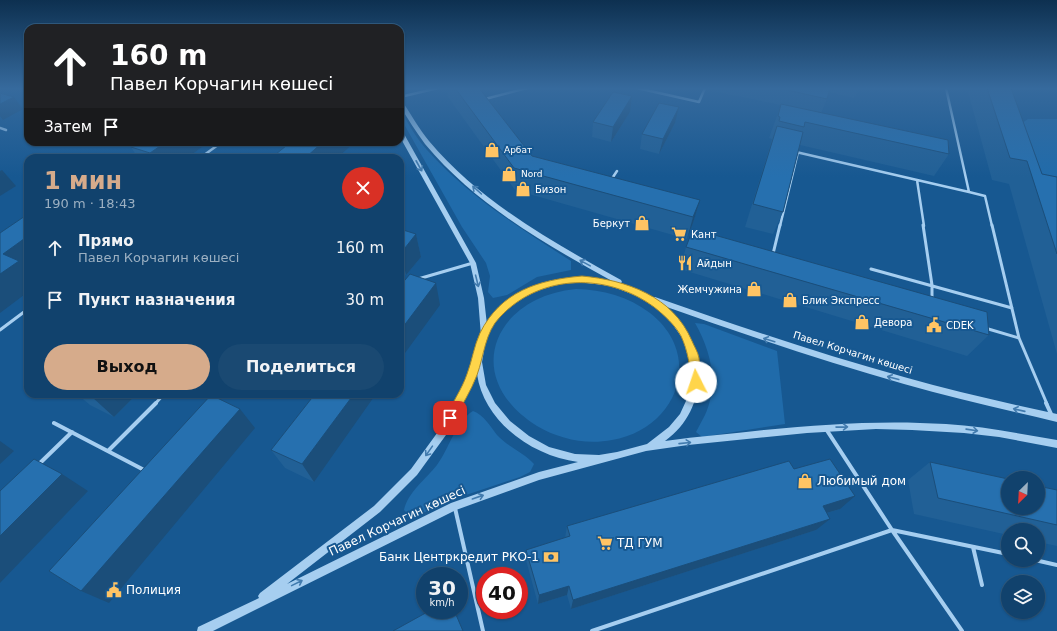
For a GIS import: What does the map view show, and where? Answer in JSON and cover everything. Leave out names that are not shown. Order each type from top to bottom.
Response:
[{"type":"street","points":[[411,117],[431,146],[483,196],[560,249],[645,296],[667,312],[684,333],[694,357],[696,382],[688,408],[672,430],[647,448]]},
{"type":"street","points":[[404,139],[473,263],[482,298],[484,335]]},
{"type":"street","points":[[605,459],[571,457],[538,447],[510,429],[491,406],[480,380],[479,355],[484,335],[496,315],[512,300],[533,288],[556,281],[582,279],[607,282],[631,289]]},
{"type":"street","name":"Павел Корчагин көшесі","points":[[645,296],[757,336],[868,371],[976,400],[1055,418]]},
{"type":"street","name":"Павел Корчагин көшесі","points":[[250,606],[377,509],[414,472],[443,432],[472,376],[479,355]]},
{"type":"street","points":[[647,448],[825,428],[904,425],[967,429],[1057,444]]},
{"type":"street","name":"Павел Корчагин көшесі","points":[[202,631],[454,506],[539,476],[647,448]]},
{"type":"lane","points":[[953,117],[969,192]]},
{"type":"lane","points":[[0,128],[6,130]]},
{"type":"lane","points":[[206,154],[216,146]]},
{"type":"lane","points":[[792,151],[985,196],[1019,338],[1055,418]]},
{"type":"lane","points":[[772,258],[798,152]]},
{"type":"lane","points":[[609,185],[617,171]]},
{"type":"lane","points":[[917,180],[932,285],[932,306]]},
{"type":"lane","points":[[405,283],[473,263]]},
{"type":"lane","points":[[871,269],[1012,308]]},
{"type":"lane","points":[[0,330],[24,312]]},
{"type":"lane","points":[[983,327],[1019,338]]},
{"type":"lane","points":[[108,451],[160,398]]},
{"type":"lane","points":[[54,423],[150,472],[144,478]]},
{"type":"lane","points":[[825,428],[892,530],[962,631]]},
{"type":"lane","points":[[33,469],[72,432]]},
{"type":"lane","points":[[454,506],[483,631]]},
{"type":"lane","points":[[592,631],[892,530],[1001,553]]},
{"type":"lane","points":[[973,547],[982,585]]},
{"type":"lane","points":[[1045,562],[1057,565]]},
{"type":"shaded area","points":[[404,117],[419,140],[443,167],[477,197],[571,261],[571,270],[537,277],[507,295],[493,298],[488,292],[490,276],[486,263],[462,227],[404,124]]},
{"type":"shaded area","points":[[1028,119],[1057,119],[1057,206],[1019,125]]},
{"type":"shaded area","points":[[576,289],[615,295],[642,307],[667,330],[676,349],[679,369],[676,388],[667,406],[653,422],[635,433],[612,440],[592,442],[573,440],[545,431],[513,407],[499,385],[494,364],[496,342],[507,323],[524,307],[547,295]]},
{"type":"shaded area","points":[[695,323],[704,324],[777,351],[785,424],[702,437],[696,432],[705,415],[709,403],[712,391],[712,380],[709,356],[701,334]]},
{"type":"shaded area","points":[[473,411],[484,418],[501,439],[534,464],[530,472],[520,477],[457,498],[416,516],[409,515],[404,510],[409,497],[437,465],[457,428]]},
{"type":"building","points":[[477,117],[502,117],[532,156],[700,200],[693,217],[514,168]]},
{"type":"building","points":[[596,117],[619,117],[613,127],[593,122]]},
{"type":"building","points":[[651,117],[674,117],[663,139],[642,134]]},
{"type":"building","points":[[780,117],[843,117],[948,140],[949,154],[805,122],[804,127],[779,121]]},
{"type":"building","points":[[997,117],[1022,117],[1042,174],[1057,177],[1057,254],[1027,161],[1010,158]]},
{"type":"building","points":[[777,126],[803,132],[783,212],[753,204]]},
{"type":"building","points":[[132,146],[160,146],[150,153],[131,147]]},
{"type":"building","points":[[286,146],[318,146],[310,154],[276,154]]},
{"type":"building","points":[[24,217],[24,239],[3,254],[19,261],[0,274],[0,233]]},
{"type":"building","points":[[693,229],[987,312],[989,335],[686,247]]},
{"type":"building","points":[[404,230],[416,234],[404,249]]},
{"type":"building","points":[[410,274],[436,283],[404,326],[404,281]]},
{"type":"building","points":[[208,398],[217,398],[240,409],[81,591],[49,571]]},
{"type":"building","points":[[312,398],[351,398],[302,464],[271,450]]},
{"type":"building","points":[[34,459],[62,474],[0,536],[0,491]]},
{"type":"building","points":[[830,459],[855,496],[823,506],[830,519],[573,600],[569,586],[539,595],[526,550],[570,536],[567,526],[789,461],[794,469]]},
{"type":"building","points":[[930,462],[1001,477],[1001,512],[938,498]]},
{"type":"building","points":[[1045,487],[1057,490],[1057,525],[1013,515],[1045,515]]},
{"type":"building","points":[[416,618],[458,619],[463,631],[393,631]]},
{"type":"place","name":"Арбат","points":[[492,150]]},
{"type":"place","name":"Nord","points":[[509,174]]},
{"type":"place","name":"Бизон","points":[[523,189]]},
{"type":"place","name":"Беркут","points":[[642,223]]},
{"type":"place","name":"Кант","points":[[679,234]]},
{"type":"place","name":"Айдын","points":[[685,263]]},
{"type":"place","name":"Жемчужина","points":[[754,289]]},
{"type":"place","name":"Блик Экспресс","points":[[790,300]]},
{"type":"place","name":"Девора","points":[[862,322]]},
{"type":"place","name":"CDEK","points":[[934,325]]},
{"type":"place","name":"Любимый дом","points":[[805,481]]},
{"type":"place","name":"ТД ГУМ","points":[[605,543]]},
{"type":"place","name":"Банк Центркредит РКО-1","points":[[551,557]]},
{"type":"place","name":"Полиция","points":[[114,590]]},
{"type":"route","points":[[450,418],[472,376],[484,335],[496,315],[512,300],[533,288],[556,281],[582,279],[607,282],[631,289],[645,296],[667,312],[684,333],[694,357],[696,382]]}]
